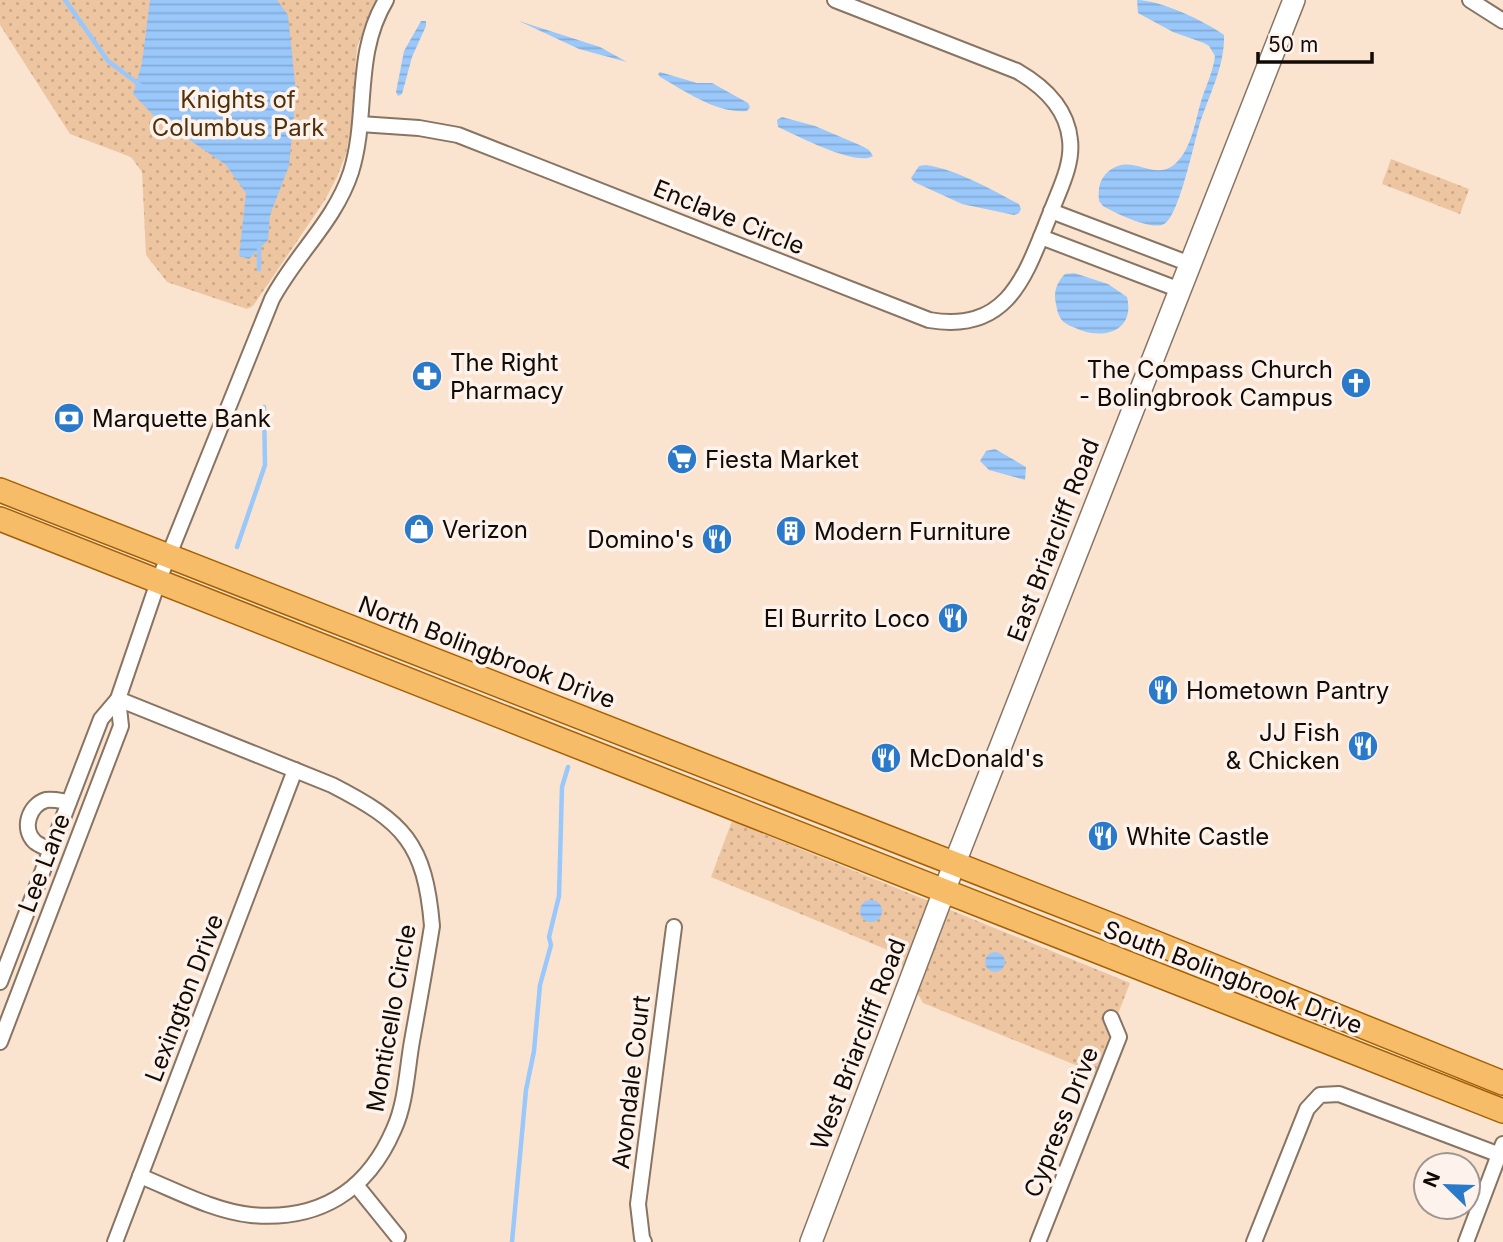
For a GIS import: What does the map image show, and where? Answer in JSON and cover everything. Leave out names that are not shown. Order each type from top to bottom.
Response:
[{"type":"main road","name":"North Bolingbrook Drive","points":[[0,490],[954,865]]},
{"type":"main road","points":[[0,519],[943,891]]},
{"type":"main road","name":"South Bolingbrook Drive","points":[[954,865],[1119,928],[1503,1083]]},
{"type":"main road","name":"South Bolingbrook Drive","points":[[943,891],[1503,1111]]},
{"type":"street","name":"Lee Lane","points":[[0,982],[101,719],[118,699],[158,582],[272,299],[281,282],[323,227],[344,191],[356,151],[367,49],[386,0]]},
{"type":"street","name":"Enclave Circle","points":[[359,124],[419,128],[458,135],[929,320],[961,323],[977,319],[1003,304],[1014,293],[1041,237],[1069,160],[1071,141],[1061,111],[1041,86],[1013,69],[835,0]]},
{"type":"street","name":"East Briarcliff Road","points":[[954,865],[1294,0]]},
{"type":"street","points":[[1470,0],[1503,21]]},
{"type":"street","points":[[1051,211],[1190,264]]},
{"type":"street","points":[[1041,237],[1180,290]]},
{"type":"street","name":"Lee Lane","points":[[0,1042],[121,726],[118,699]]},
{"type":"street","name":"Monticello Circle","points":[[118,699],[295,769],[365,802],[386,818],[416,851],[430,897],[432,926],[395,1128],[373,1169],[356,1185],[306,1213],[249,1215],[218,1207],[140,1176]]},
{"type":"street","name":"Lexington Drive","points":[[115,1242],[295,769]]},
{"type":"street","name":"Lee Lane","points":[[51,850],[31,836],[28,829],[30,813],[48,800],[69,802]]},
{"type":"street","name":"West Briarcliff Road","points":[[811,1242],[954,865]]},
{"type":"street","name":"Avondale Court","points":[[645,1242],[642,1238],[638,1204],[674,927]]},
{"type":"street","name":"Cypress Drive","points":[[1038,1242],[1119,1037],[1111,1018]]},
{"type":"street","points":[[1254,1242],[1307,1109],[1320,1095],[1339,1094],[1501,1150],[1466,1242]]},
{"type":"street","points":[[356,1185],[398,1237]]},
{"type":"green space","name":"Knights of Columbus Park","points":[[0,0],[376,0],[357,47],[351,127],[346,154],[337,177],[325,200],[253,306],[247,309],[167,282],[146,255],[142,172],[131,157],[70,134],[0,25]]},
{"type":"green space","points":[[1391,159],[1469,189],[1460,214],[1382,184]]},
{"type":"green space","points":[[732,821],[1130,983],[1095,1073],[923,1003],[895,953],[711,877]]},
{"type":"water","points":[[150,0],[277,0],[288,15],[296,93],[289,166],[270,215],[268,240],[249,259],[239,256],[246,193],[226,165],[152,114],[133,94],[142,63]]},
{"type":"water","points":[[1137,0],[1182,12],[1224,35],[1219,69],[1180,194],[1170,218],[1158,226],[1134,220],[1103,206],[1099,201],[1100,184],[1103,177],[1117,166],[1125,164],[1163,170],[1178,161],[1192,136],[1215,56],[1204,43],[1173,32],[1138,13]]},
{"type":"water","points":[[421,21],[426,21],[426,26],[412,57],[402,94],[398,96],[396,92],[404,51]]},
{"type":"water","points":[[519,21],[600,47],[627,62],[579,49]]},
{"type":"water","points":[[660,72],[697,83],[712,83],[748,103],[750,107],[747,111],[736,111],[713,105],[660,77]]},
{"type":"water","points":[[782,117],[815,126],[862,146],[873,156],[854,157],[811,143],[778,127],[777,120]]},
{"type":"water","points":[[926,165],[974,181],[1019,204],[1021,209],[1014,215],[962,204],[914,182],[911,178],[919,166]]},
{"type":"water","points":[[1074,273],[1108,284],[1127,297],[1127,317],[1123,324],[1117,329],[1100,334],[1080,330],[1063,321],[1057,310],[1055,291],[1065,274]]},
{"type":"water","points":[[995,449],[1026,467],[1025,480],[989,470],[980,461],[986,451]]},
{"type":"water","points":[[871,900],[881,907],[882,911],[875,921],[871,922],[861,915],[860,911],[867,901]]},
{"type":"water","points":[[991,952],[999,952],[1005,962],[999,972],[991,972],[985,966],[985,958]]},
{"type":"waterway","points":[[65,0],[108,61],[140,85]]},
{"type":"waterway","points":[[259,243],[259,269]]},
{"type":"waterway","points":[[237,547],[265,465],[264,407]]},
{"type":"waterway","points":[[512,1242],[526,1090],[534,1051],[540,985],[551,945],[549,937],[559,896],[562,787],[568,767]]},
{"type":"place","name":"The Right Pharmacy","points":[[427,376]]},
{"type":"place","name":"The Compass Church - Bolingbrook Campus","points":[[1356,383]]},
{"type":"place","name":"Marquette Bank","points":[[69,418]]},
{"type":"place","name":"Fiesta Market","points":[[682,459]]},
{"type":"place","name":"Verizon","points":[[419,529]]},
{"type":"place","name":"Modern Furniture","points":[[791,531]]},
{"type":"place","name":"Domino's","points":[[717,539]]},
{"type":"place","name":"El Burrito Loco","points":[[953,618]]},
{"type":"place","name":"Hometown Pantry","points":[[1163,690]]},
{"type":"place","name":"JJ Fish & Chicken","points":[[1363,746]]},
{"type":"place","name":"McDonald's","points":[[886,758]]},
{"type":"place","name":"White Castle","points":[[1103,836]]}]
